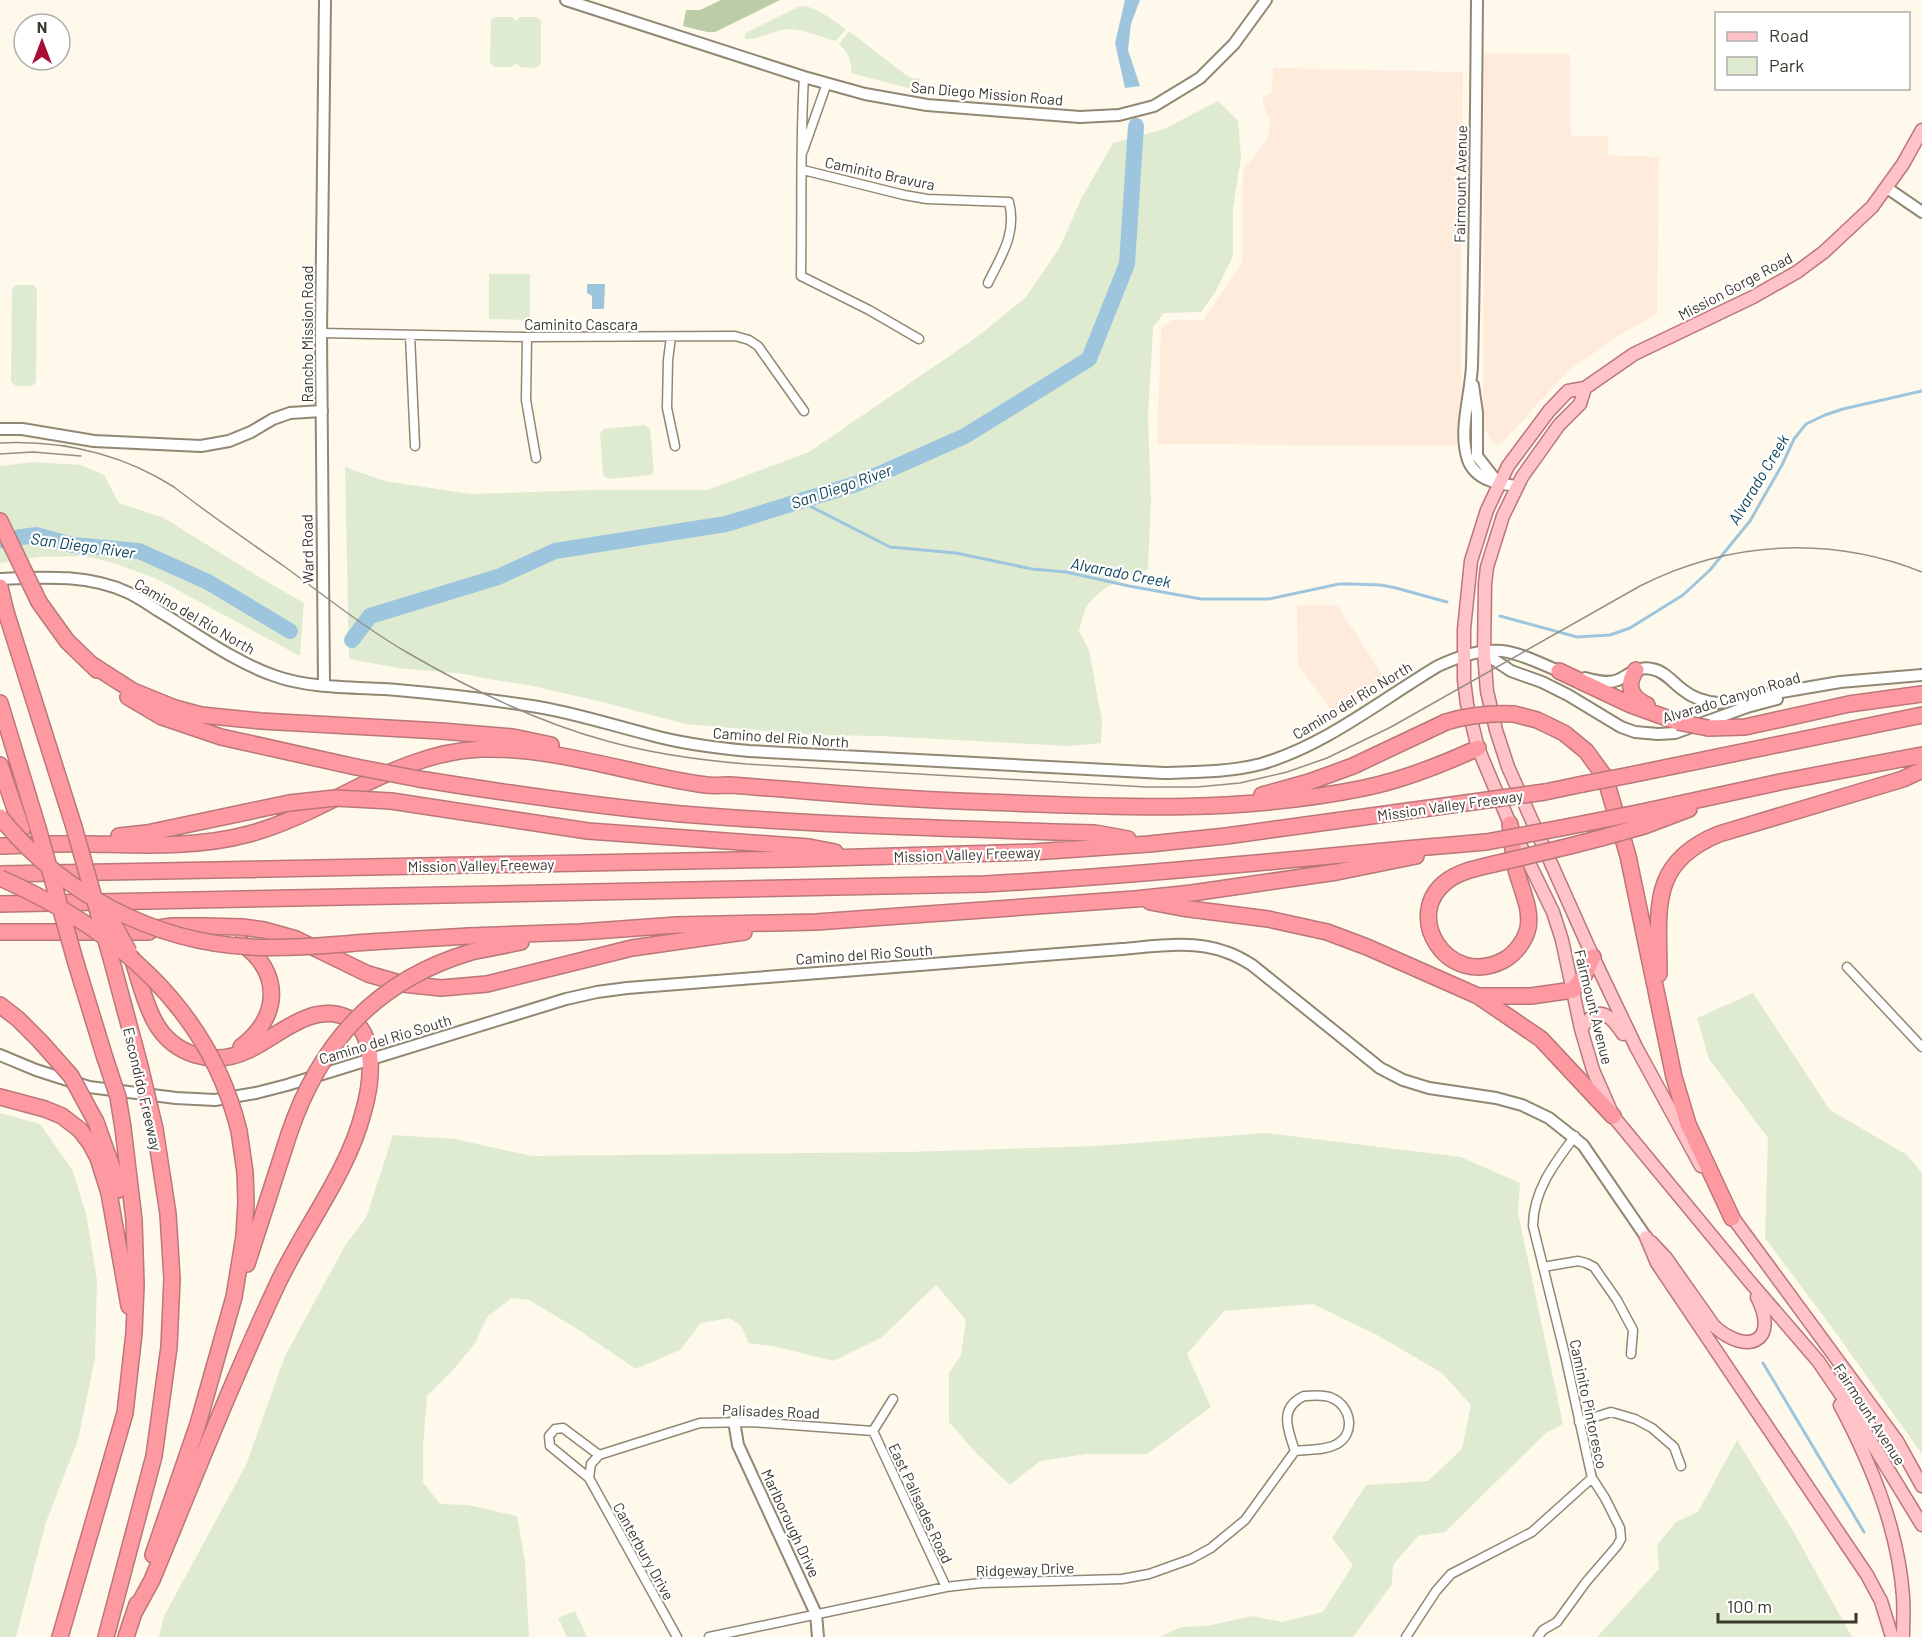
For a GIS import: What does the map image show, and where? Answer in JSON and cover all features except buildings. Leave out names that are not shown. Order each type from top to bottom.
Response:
[{"type":"highway","points":[[0,521],[39,602],[67,642],[119,692],[162,717],[221,737],[419,779],[553,800],[679,813],[882,827],[1095,833],[1149,844]]},
{"type":"highway","name":"Escondido Freeway","points":[[0,587],[74,826],[148,1095],[168,1225],[172,1280],[169,1347],[154,1456],[106,1637]]},
{"type":"highway","points":[[91,664],[133,691],[175,708],[201,715],[231,719],[441,730],[513,737],[716,780],[728,785]]},
{"type":"highway","points":[[1636,670],[1629,683],[1634,696],[1672,721]]},
{"type":"highway","points":[[1559,671],[1631,705],[1672,721],[1707,726],[1745,728],[1849,704],[1922,694]]},
{"type":"highway","name":"Escondido Freeway","points":[[0,703],[66,931],[118,1096],[134,1220],[136,1285],[134,1333],[124,1413],[60,1637]]},
{"type":"highway","points":[[1225,804],[1309,782],[1461,717],[1486,713],[1514,714],[1537,720],[1564,733],[1586,751],[1605,777],[1628,856],[1674,1077],[1688,1124],[1732,1218]]},
{"type":"highway","name":"Mission Valley Freeway","points":[[0,876],[861,857],[1034,852],[1149,844],[1226,836],[1545,792],[1922,715]]},
{"type":"highway","points":[[57,843],[165,845],[242,836],[286,822],[409,763],[443,754],[478,749],[510,749],[566,757],[709,785],[911,800],[1170,808],[1307,798],[1366,788],[1412,775],[1478,748]]},
{"type":"highway","name":"Mission Valley Freeway","points":[[0,904],[985,884],[1144,874],[1486,842],[1597,821],[1643,819],[1740,790],[1922,755]]},
{"type":"highway","points":[[0,765],[22,830],[66,931]]},
{"type":"highway","points":[[1659,1007],[1660,898],[1663,885],[1677,861],[1692,848],[1719,834],[1903,779],[1922,770]]},
{"type":"highway","points":[[0,846],[57,843],[147,833],[289,803],[335,798],[391,801],[576,829],[809,847],[861,857]]},
{"type":"highway","points":[[0,817],[39,859],[71,885],[134,920],[180,935],[223,944],[273,948],[677,925],[816,922],[1135,899],[1337,872],[1486,842]]},
{"type":"highway","points":[[1510,824],[1515,866],[1528,917],[1525,937],[1518,949],[1508,958],[1496,964],[1482,968],[1457,963],[1446,956],[1434,938],[1429,919],[1432,899],[1446,881],[1460,873],[1494,864],[1570,846],[1601,838],[1643,819]]},
{"type":"highway","points":[[0,876],[64,910],[126,953],[175,1002],[212,1058],[229,1096],[239,1131],[245,1172],[244,1236],[234,1297]]},
{"type":"highway","points":[[88,876],[132,958],[154,1022],[172,1044],[197,1056],[212,1058],[228,1056],[247,1051],[304,1018],[327,1013],[344,1017],[360,1026],[367,1039],[369,1060],[370,1081],[363,1114],[350,1151],[275,1290],[152,1580],[134,1613]]},
{"type":"highway","points":[[1135,899],[1182,908],[1268,919],[1327,932],[1478,996],[1541,1039],[1613,1116]]},
{"type":"highway","points":[[139,931],[172,926],[242,927],[264,930],[296,939],[374,976],[404,984],[441,988],[486,984],[657,943],[816,922]]},
{"type":"highway","points":[[0,932],[139,931],[223,937],[239,942],[254,953],[264,965],[271,986],[271,998],[269,1012],[254,1036],[228,1056]]},
{"type":"highway","points":[[126,1637],[198,1424],[234,1297],[249,1260],[289,1134],[304,1093],[315,1072],[345,1031],[364,1012],[387,993],[422,971],[471,952],[580,932]]},
{"type":"highway","points":[[1478,996],[1531,996],[1573,990],[1584,976],[1593,957]]},
{"type":"highway","points":[[0,1005],[18,1019],[71,1076],[96,1122],[118,1191],[122,1214],[122,1265]]},
{"type":"highway","points":[[0,1097],[62,1116],[80,1130],[90,1143],[98,1158],[109,1193],[134,1333]]},
{"type":"main road","name":"Mission Gorge Road","points":[[1499,484],[1508,466],[1549,411],[1568,391],[1585,388],[1634,354],[1753,297],[1797,272],[1830,246],[1872,207],[1887,188],[1922,130]]},
{"type":"main road","name":"Mission Gorge Road","points":[[1518,486],[1521,477],[1543,446],[1559,425],[1580,404],[1585,388]]},
{"type":"main road","name":"Fairmount Avenue","points":[[1499,484],[1487,510],[1471,561],[1465,604],[1464,656],[1467,704],[1478,748],[1510,824],[1553,912],[1562,940],[1581,1029],[1593,1070],[1613,1116],[1818,1361],[1853,1412],[1922,1525]]},
{"type":"main road","name":"Fairmount Avenue","points":[[1518,486],[1503,516],[1487,567],[1484,603],[1487,691],[1508,767],[1593,957],[1636,1047],[1685,1139],[1732,1218],[1897,1441],[1922,1486]]},
{"type":"main road","points":[[1581,1029],[1587,1020],[1595,1015],[1605,1014],[1612,1018],[1628,1041],[1636,1047]]},
{"type":"main road","points":[[1646,1237],[1666,1258],[1714,1326],[1724,1335],[1736,1341],[1749,1343],[1758,1339],[1764,1332],[1765,1315],[1750,1282]]},
{"type":"main road","points":[[1646,1237],[1663,1273],[1867,1575],[1881,1601],[1892,1637]]},
{"type":"main road","points":[[1818,1361],[1869,1464],[1892,1532],[1903,1597],[1903,1637]]},
{"type":"street","name":"Rancho Mission Road","points":[[0,429],[22,429],[94,441],[201,446],[228,441],[290,413],[321,411],[325,0]]},
{"type":"street","name":"San Diego Mission Road","points":[[566,0],[804,77],[865,93],[927,105],[1080,117],[1119,115],[1154,106],[1200,78],[1234,44],[1266,0]]},
{"type":"street","name":"Fairmount Avenue","points":[[1477,0],[1472,369],[1477,413],[1476,451],[1480,460],[1499,484]]},
{"type":"street","points":[[804,77],[800,135],[802,154],[801,276],[869,310],[919,339]]},
{"type":"street","points":[[802,154],[827,83]]},
{"type":"street","name":"Caminito Bravura","points":[[802,170],[927,199],[1009,202],[1010,239],[988,284]]},
{"type":"street","points":[[1887,188],[1922,212]]},
{"type":"street","name":"Caminito Cascara","points":[[321,333],[527,338],[735,336],[749,340],[758,346],[804,411]]},
{"type":"street","points":[[410,335],[415,446]]},
{"type":"street","points":[[671,337],[667,408],[675,446]]},
{"type":"street","points":[[527,338],[526,400],[536,458]]},
{"type":"street","name":"Ward Road","points":[[321,411],[324,686]]},
{"type":"street","points":[[1499,484],[1518,486]]},
{"type":"street","name":"Camino del Rio North","points":[[0,579],[54,576],[94,581],[129,593],[226,654],[276,677],[324,686],[460,696],[533,706],[574,714],[652,736],[703,747],[761,752],[1164,773],[1234,769],[1259,764],[1306,747],[1438,666],[1464,656],[1507,652],[1559,671]]},
{"type":"street","name":"Alvarado Canyon Road","points":[[1484,653],[1511,671],[1542,682],[1621,727],[1635,732],[1675,733],[1707,726],[1747,707],[1826,684]]},
{"type":"street","name":"Alvarado Canyon Road","points":[[1636,670],[1643,668],[1658,670],[1689,694],[1703,700],[1718,702],[1826,684],[1922,675]]},
{"type":"street","points":[[1559,671],[1606,682],[1617,680],[1636,670]]},
{"type":"street","points":[[1707,726],[1718,702]]},
{"type":"street","name":"Camino del Rio South","points":[[0,1055],[36,1070],[89,1087],[176,1098],[215,1100],[248,1095],[287,1085],[566,999],[597,992],[1182,944],[1204,946],[1228,952],[1252,964],[1380,1068],[1403,1080],[1429,1088],[1496,1098],[1522,1105],[1549,1118],[1575,1136],[1583,1145],[1646,1237]]},
{"type":"street","points":[[1847,967],[1922,1047]]},
{"type":"street","name":"Caminito Pintoresco","points":[[1406,1637],[1436,1591],[1451,1574],[1532,1532],[1592,1478],[1533,1226],[1533,1212],[1549,1172],[1575,1136]]},
{"type":"street","points":[[1543,1267],[1578,1261],[1594,1267],[1617,1300],[1633,1330],[1631,1354]]},
{"type":"street","points":[[1304,1396],[1324,1396],[1333,1398],[1341,1404],[1347,1412],[1349,1422],[1348,1432],[1342,1440],[1327,1448],[1295,1451],[1287,1429],[1287,1419],[1290,1408],[1296,1400],[1304,1396]]},
{"type":"street","points":[[873,1431],[893,1399]]},
{"type":"street","points":[[1579,1422],[1611,1412],[1635,1419],[1652,1428],[1674,1447],[1681,1467]]},
{"type":"street","name":"Palisades Road","points":[[599,1455],[700,1423],[734,1421],[873,1431]]},
{"type":"street","name":"Marlborough Drive","points":[[734,1421],[738,1445],[816,1614],[818,1637]]},
{"type":"street","points":[[563,1428],[599,1455],[591,1464],[589,1478],[550,1446],[549,1436],[555,1429],[563,1428]]},
{"type":"street","name":"East Palisades Road","points":[[873,1431],[946,1587]]},
{"type":"street","name":"Ridgeway Drive","points":[[709,1637],[946,1587],[981,1583],[1122,1579],[1149,1574],[1191,1559],[1211,1548],[1245,1520],[1295,1451]]},
{"type":"street","name":"Canterbury Drive","points":[[589,1478],[676,1637]]},
{"type":"street","points":[[1538,1637],[1543,1630],[1557,1622],[1621,1539],[1620,1528],[1592,1478]]},
{"type":"shaded area","points":[[1484,53],[1570,54],[1571,136],[1608,136],[1608,155],[1659,157],[1657,314],[1620,335],[1568,371],[1501,444],[1491,441],[1483,426]]},
{"type":"shaded area","points":[[1273,68],[1463,72],[1461,429],[1458,442],[1453,446],[1157,444],[1161,331],[1163,325],[1173,320],[1203,320],[1242,263],[1243,170],[1268,139],[1270,119],[1263,106],[1263,96],[1272,93]]},
{"type":"shaded area","points":[[1297,605],[1337,605],[1386,680],[1335,716],[1298,665]]},
{"type":"green space","points":[[721,0],[780,0],[715,32],[683,26],[686,10],[700,10]]},
{"type":"green space","points":[[800,6],[818,11],[846,29],[836,41],[793,29],[745,39],[745,34],[749,31]]},
{"type":"green space","points":[[495,17],[512,17],[516,21],[520,17],[537,17],[541,21],[541,64],[536,68],[520,67],[516,63],[511,67],[495,67],[490,63],[491,20]]},
{"type":"green space","points":[[849,31],[907,76],[920,78],[916,90],[851,73],[849,57],[839,44]]},
{"type":"green space","points":[[1218,101],[1238,121],[1241,157],[1233,209],[1233,256],[1216,291],[1201,312],[1164,313],[1153,327],[1148,416],[1151,501],[1148,569],[1122,579],[1091,600],[1079,631],[1089,650],[1102,721],[1101,743],[1069,746],[880,736],[812,735],[686,724],[528,685],[464,674],[398,668],[349,659],[345,467],[384,481],[471,494],[593,490],[707,490],[809,452],[977,337],[1026,297],[1060,247],[1081,199],[1113,143],[1164,129]]},
{"type":"green space","points":[[489,274],[530,274],[530,320],[489,319]]},
{"type":"green space","points":[[16,285],[33,285],[37,289],[36,382],[32,386],[16,386],[11,382],[12,289]]},
{"type":"green space","points":[[645,425],[650,429],[654,471],[651,475],[608,479],[603,475],[600,433],[604,429]]},
{"type":"green space","points":[[33,462],[81,465],[104,475],[119,503],[164,518],[304,603],[300,656],[157,579],[114,563],[85,556],[39,557],[0,563],[0,466]]},
{"type":"green space","points":[[1753,993],[1830,1110],[1907,1155],[1922,1173],[1922,1454],[1765,1238],[1768,1138],[1709,1059],[1697,1018]]},
{"type":"green space","points":[[0,1113],[40,1124],[72,1169],[86,1213],[97,1280],[95,1358],[78,1440],[46,1522],[16,1637],[0,1637]]},
{"type":"green space","points":[[1265,1133],[1461,1157],[1520,1183],[1518,1213],[1563,1424],[1546,1433],[1445,1532],[1418,1536],[1393,1565],[1392,1584],[1353,1637],[1160,1637],[1181,1627],[1206,1626],[1253,1616],[1282,1622],[1323,1612],[1353,1565],[1332,1538],[1366,1485],[1428,1481],[1462,1449],[1471,1405],[1442,1373],[1377,1335],[1313,1304],[1224,1311],[1187,1354],[1211,1407],[1147,1454],[1087,1454],[1040,1461],[1010,1485],[976,1453],[949,1422],[949,1373],[961,1355],[966,1320],[936,1285],[881,1338],[833,1361],[777,1347],[749,1343],[741,1326],[729,1318],[701,1323],[680,1350],[636,1369],[529,1300],[512,1298],[487,1317],[475,1343],[455,1368],[427,1396],[423,1482],[440,1504],[468,1505],[517,1516],[525,1561],[529,1637],[159,1637],[164,1616],[246,1465],[285,1356],[346,1244],[366,1218],[393,1135],[455,1139],[532,1156],[906,1152],[1097,1146]]},
{"type":"green space","points":[[1737,1440],[1793,1531],[1852,1637],[1597,1637],[1659,1569],[1657,1545],[1676,1522],[1698,1512]]},
{"type":"green space","points":[[575,1611],[587,1637],[567,1637],[558,1618]]},
{"type":"water","points":[[1125,0],[1140,0],[1131,24],[1128,50],[1140,86],[1125,88],[1115,43]]},
{"type":"water","points":[[587,284],[605,284],[604,309],[592,309],[592,296],[587,293]]},
{"type":"waterway","name":"San Diego River","points":[[352,640],[370,616],[498,577],[555,551],[726,524],[859,483],[965,436],[1089,359],[1127,264],[1136,126]]},
{"type":"waterway","name":"Alvarado Creek","points":[[1500,616],[1577,637],[1610,635],[1630,628],[1683,595],[1710,570],[1750,521],[1794,439],[1806,424],[1843,409],[1922,391]]},
{"type":"waterway","name":"Alvarado Creek","points":[[800,501],[890,547],[956,553],[1201,599],[1269,599],[1339,584],[1351,584],[1381,585],[1447,602]]},
{"type":"waterway","name":"San Diego River","points":[[0,540],[36,535],[73,545],[139,551],[208,582],[290,631]]},
{"type":"waterway","points":[[1763,1363],[1864,1532]]},
{"type":"tram line","points":[[0,443],[46,444],[90,451],[112,457],[154,475],[392,643],[455,679],[504,703],[555,724],[624,746],[676,756],[746,764],[1146,787],[1197,787],[1240,783],[1287,772],[1327,758],[1391,727],[1640,586],[1674,571],[1709,560],[1744,552],[1780,548],[1815,548],[1851,552],[1887,560],[1922,572]]},
{"type":"tram line","points":[[0,454],[33,452],[81,456]]}]
